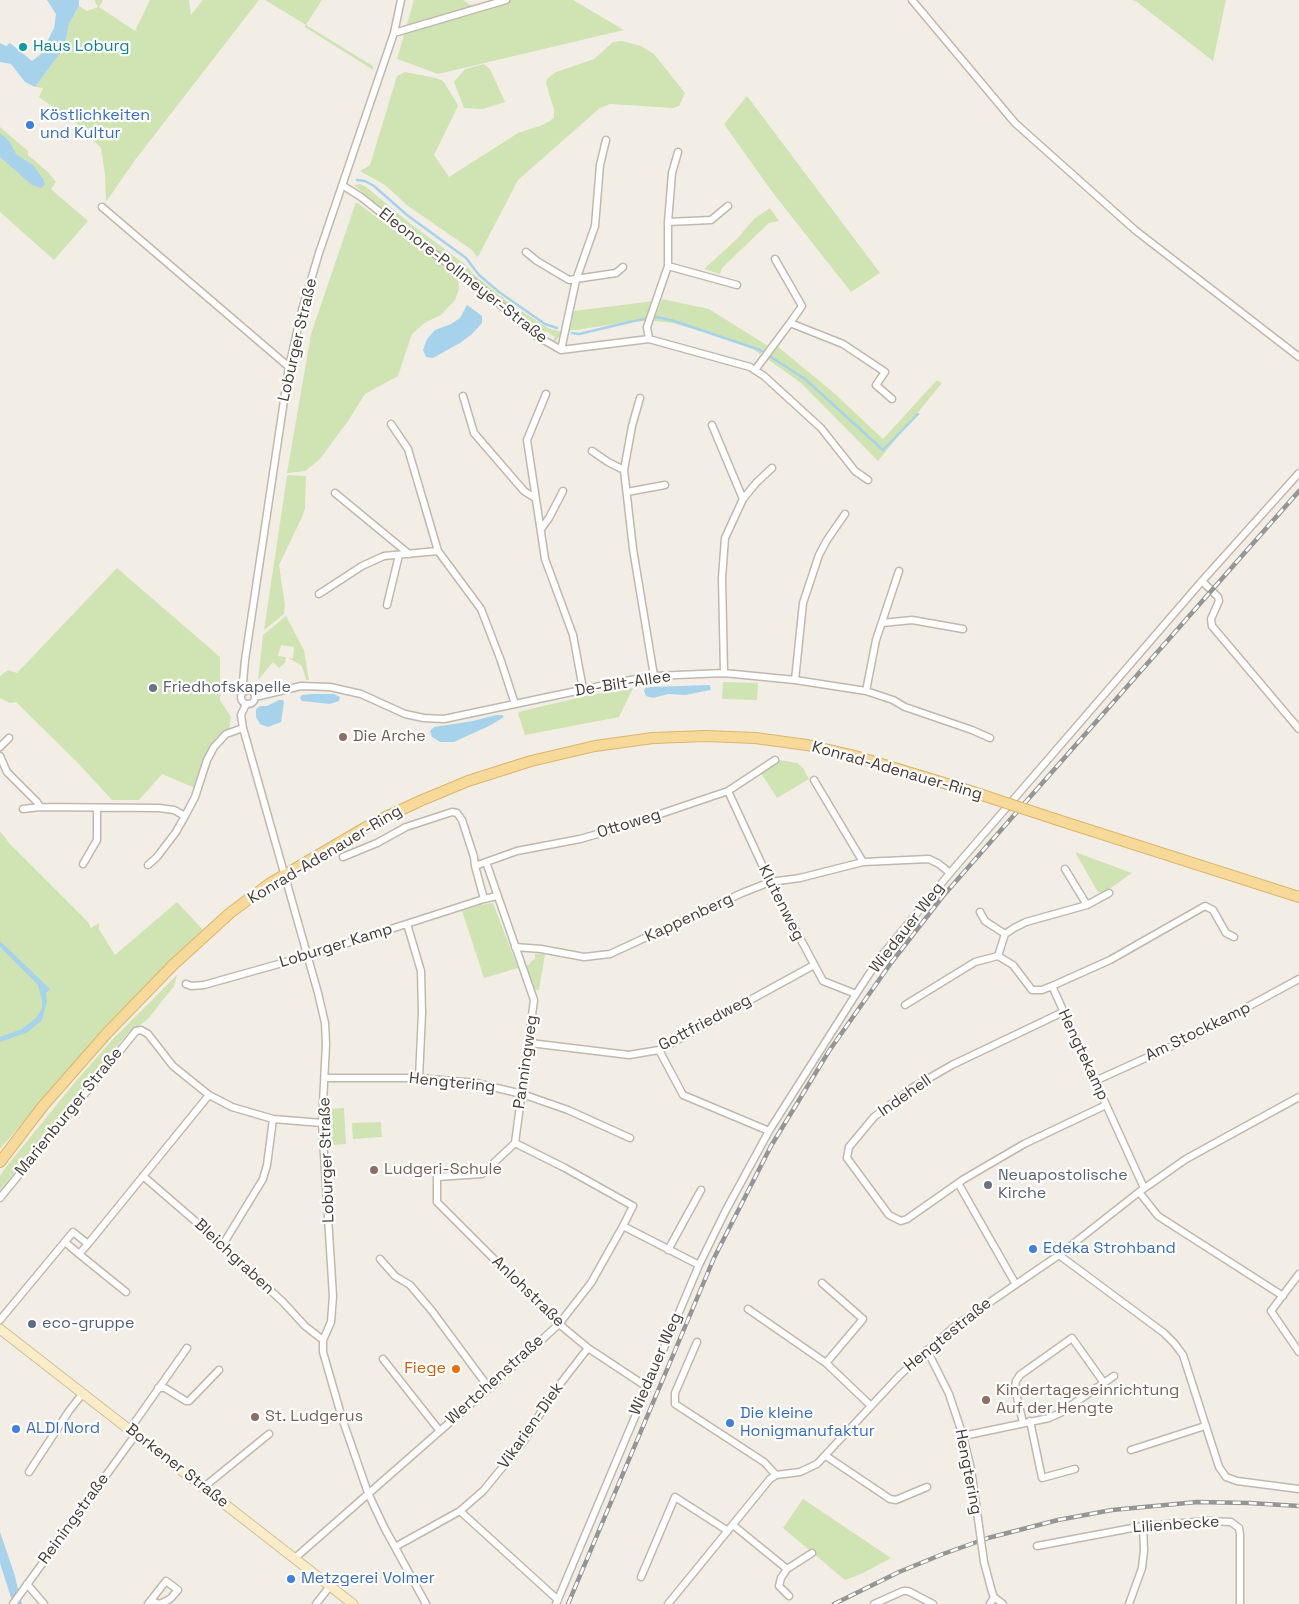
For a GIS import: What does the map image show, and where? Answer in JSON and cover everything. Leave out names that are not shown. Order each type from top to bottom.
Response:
[{"type":"main road","name":"Konrad-Adenauer-Ring","points":[[0,1162],[70,1075],[151,987],[196,943],[247,900],[374,822],[412,804],[530,761],[560,754],[636,740],[706,736],[754,738],[785,742],[855,756],[1299,897]]},
{"type":"street","name":"Loburger Straße","points":[[246,691],[243,682],[245,660],[289,367],[302,310],[394,33],[401,0]]},
{"type":"street","points":[[394,33],[506,0]]},
{"type":"street","points":[[912,0],[1015,123],[1135,230],[1299,357]]},
{"type":"street","points":[[561,350],[576,280],[595,226],[600,165],[606,140]]},
{"type":"street","points":[[649,339],[647,327],[668,266],[668,222],[672,173],[678,152]]},
{"type":"street","name":"Eleonore-Pollmeyer-Straße","points":[[342,185],[361,197],[480,287],[535,335],[561,350],[649,339],[750,367],[764,376],[821,428],[855,471],[868,480]]},
{"type":"street","points":[[668,222],[711,220],[728,206]]},
{"type":"street","points":[[102,207],[289,367]]},
{"type":"street","points":[[526,252],[537,262],[569,280],[616,273],[624,266]]},
{"type":"street","points":[[755,370],[802,306],[775,259]]},
{"type":"street","points":[[668,266],[737,285]]},
{"type":"street","points":[[790,323],[843,344],[885,372],[876,385],[892,399]]},
{"type":"street","points":[[546,394],[527,440],[545,560],[573,635],[583,688]]},
{"type":"street","points":[[463,396],[474,433],[524,491],[535,498]]},
{"type":"street","points":[[640,398],[632,426],[624,470],[633,549],[654,676]]},
{"type":"street","points":[[390,424],[408,449],[438,551],[481,609],[515,704]]},
{"type":"street","points":[[712,425],[743,499]]},
{"type":"street","points":[[592,451],[624,470]]},
{"type":"street","points":[[724,673],[722,578],[725,538],[743,499],[772,468]]},
{"type":"street","name":"Wiedauer Weg","points":[[557,1602],[698,1265],[769,1131],[879,959],[950,873],[1202,581],[1299,473]]},
{"type":"street","points":[[627,492],[665,485]]},
{"type":"street","points":[[541,529],[563,491]]},
{"type":"street","points":[[335,493],[409,554]]},
{"type":"street","points":[[795,680],[803,603],[819,554],[845,514]]},
{"type":"street","points":[[319,594],[362,566],[384,556],[438,551]]},
{"type":"street","points":[[386,605],[399,555]]},
{"type":"street","points":[[866,691],[876,640],[899,571]]},
{"type":"street","points":[[1202,581],[1218,597],[1217,606],[1213,611],[1211,619],[1216,633],[1299,729]]},
{"type":"street","points":[[882,623],[912,620],[963,629]]},
{"type":"street","name":"De-Bilt-Allee","points":[[255,697],[301,686],[330,687],[361,694],[405,714],[434,719],[455,718],[583,688],[654,676],[724,673],[795,680],[866,691],[990,738]]},
{"type":"street","points":[[246,691],[252,692],[255,697],[252,702],[246,704],[241,698],[242,694],[246,691]]},
{"type":"street","name":"Loburger Straße","points":[[246,704],[241,715],[243,728],[318,992],[325,1023],[325,1078],[322,1123],[334,1296],[331,1322],[323,1340],[323,1352],[332,1386],[368,1493],[426,1604]]},
{"type":"street","points":[[148,865],[157,857],[186,816],[195,797],[207,760],[214,747],[226,734],[243,728]]},
{"type":"street","points":[[0,747],[8,738]]},
{"type":"street","points":[[0,756],[7,772],[40,807]]},
{"type":"street","name":"Ottoweg","points":[[475,866],[517,851],[580,839],[619,828],[728,791],[775,760]]},
{"type":"street","points":[[814,780],[863,862]]},
{"type":"street","name":"Klutenweg","points":[[728,791],[770,882],[823,981],[856,994]]},
{"type":"street","points":[[23,809],[40,807],[98,809],[159,808],[174,810],[186,816]]},
{"type":"street","points":[[83,864],[97,840],[98,809]]},
{"type":"street","points":[[343,857],[377,843],[406,827],[452,812],[457,813],[462,820],[474,857],[484,899],[497,896]]},
{"type":"street","name":"Kappenberg","points":[[515,947],[598,957],[610,954],[770,882],[800,878],[863,862],[929,859],[950,873]]},
{"type":"street","name":"Panningweg","points":[[486,862],[534,1000],[530,1043],[515,1144]]},
{"type":"street","points":[[1065,869],[1087,905]]},
{"type":"street","points":[[998,956],[1005,934],[1026,922],[1087,905],[1108,893]]},
{"type":"street","name":"Loburger Kamp","points":[[186,984],[191,986],[204,985],[307,956],[484,899]]},
{"type":"street","points":[[905,1005],[975,962],[998,956],[1013,965],[1032,990],[1042,990],[1110,960],[1205,906],[1213,910],[1226,933],[1234,937]]},
{"type":"street","points":[[980,912],[985,921],[1005,934]]},
{"type":"street","points":[[407,924],[421,971],[422,1019],[418,1078]]},
{"type":"street","name":"Gottfriedweg","points":[[530,1043],[629,1055],[659,1050],[814,965]]},
{"type":"street","name":"Am Stockkamp","points":[[1095,1081],[1192,1037],[1299,979]]},
{"type":"street","name":"Hengtekamp","points":[[1052,986],[1142,1190],[1158,1216],[1283,1296]]},
{"type":"street","name":"Indehell","points":[[958,1183],[907,1220],[901,1221],[889,1215],[850,1163],[847,1153],[848,1147],[874,1117],[912,1088],[952,1065],[1063,1012]]},
{"type":"street","name":"Marienburger Straße","points":[[0,1198],[132,1034],[141,1030],[148,1034],[173,1066],[210,1094]]},
{"type":"street","points":[[659,1050],[683,1095],[769,1131]]},
{"type":"street","name":"Hengtering","points":[[325,1078],[418,1078],[476,1083],[522,1094],[568,1110],[630,1138]]},
{"type":"street","points":[[79,1254],[210,1094],[232,1107],[273,1119],[322,1123]]},
{"type":"street","name":"Hengtestraße","points":[[776,1475],[808,1470],[826,1456],[870,1405],[960,1321],[1058,1255],[1142,1190],[1186,1159],[1299,1097]]},
{"type":"street","points":[[1015,1283],[958,1183],[1024,1144],[1106,1105]]},
{"type":"street","points":[[222,1246],[263,1179],[267,1165],[273,1119]]},
{"type":"street","name":"Anlohstraße","points":[[515,1144],[482,1174],[437,1177],[437,1202],[558,1324],[588,1348],[647,1387]]},
{"type":"street","name":"Wertchenstraße","points":[[295,1558],[489,1388],[558,1324],[591,1283],[633,1206],[565,1168],[515,1144]]},
{"type":"street","name":"Bleichgraben","points":[[143,1176],[283,1302],[304,1326],[323,1340]]},
{"type":"street","points":[[668,1250],[701,1190]]},
{"type":"street","points":[[622,1226],[698,1265]]},
{"type":"street","points":[[0,1320],[73,1232],[88,1244]]},
{"type":"street","points":[[64,1242],[126,1292]]},
{"type":"street","points":[[1058,1255],[1164,1333],[1174,1343],[1182,1355],[1218,1467],[1226,1477],[1237,1481],[1299,1489]]},
{"type":"street","points":[[380,1258],[395,1276],[410,1285],[432,1311],[489,1388]]},
{"type":"street","points":[[1299,1274],[1271,1311],[1299,1352]]},
{"type":"street","points":[[822,1283],[863,1319],[826,1363]]},
{"type":"street","points":[[748,1309],[826,1363],[870,1405]]},
{"type":"street","name":"Borkener Straße","points":[[0,1330],[133,1431],[354,1604]]},
{"type":"street","points":[[1075,1469],[1042,1478],[1015,1388],[1016,1381],[1020,1375],[1072,1338],[1104,1383]]},
{"type":"street","points":[[668,1604],[770,1479],[776,1475],[764,1462],[675,1404],[675,1393],[697,1342]]},
{"type":"street","name":"Reiningstraße","points":[[13,1604],[133,1431],[158,1388],[187,1348]]},
{"type":"street","name":"Vikarien-Diek","points":[[395,1547],[460,1511],[483,1491],[524,1442],[550,1397],[588,1348]]},
{"type":"street","name":"Hengtering","points":[[927,1350],[949,1394],[963,1436],[984,1562],[989,1585],[994,1597]]},
{"type":"street","name":"Wertchenstraße","points":[[383,1359],[439,1430]]},
{"type":"street","points":[[158,1388],[165,1388],[189,1401],[219,1370]]},
{"type":"street","points":[[963,1436],[1049,1418],[1060,1413],[1114,1376]]},
{"type":"street","points":[[29,1472],[83,1393]]},
{"type":"street","points":[[1131,1450],[1205,1426]]},
{"type":"street","points":[[204,1488],[269,1434]]},
{"type":"street","points":[[826,1456],[890,1499],[901,1498],[927,1487]]},
{"type":"street","points":[[641,1577],[675,1497],[728,1531]]},
{"type":"street","points":[[460,1511],[557,1602]]},
{"type":"street","name":"Lilienbecke","points":[[1037,1546],[1143,1526],[1226,1521],[1235,1524],[1240,1534],[1240,1604]]},
{"type":"street","points":[[733,1525],[787,1569]]},
{"type":"street","points":[[1128,1604],[1142,1568],[1144,1550],[1143,1526]]},
{"type":"street","points":[[789,1596],[779,1586],[781,1578],[787,1569],[812,1553]]},
{"type":"street","points":[[27,1584],[44,1604]]},
{"type":"street","points":[[316,1604],[330,1586]]},
{"type":"street","points":[[874,1604],[903,1591],[908,1591],[933,1604]]},
{"type":"street","points":[[990,1604],[994,1597],[1003,1604]]},
{"type":"green space","points":[[94,0],[103,0],[99,7],[135,31],[150,0],[189,0],[191,15],[203,0],[259,0],[135,160],[106,202],[105,174],[101,148],[76,123],[39,97],[43,88],[35,87],[64,48],[69,24],[79,6],[87,11],[98,7]]},
{"type":"green space","points":[[265,0],[322,0],[306,25]]},
{"type":"green space","points":[[414,0],[463,0],[471,5],[499,0],[573,0],[624,30],[438,74],[397,59]]},
{"type":"green space","points":[[1132,0],[1226,0],[1213,61],[1137,2]]},
{"type":"green space","points":[[306,25],[373,66],[373,70],[305,27]]},
{"type":"green space","points":[[622,41],[641,46],[654,54],[685,93],[679,106],[674,108],[610,104],[600,108],[518,180],[477,257],[472,250],[408,206],[385,185],[360,171],[370,165],[397,76],[405,72],[443,81],[458,106],[434,155],[449,177],[518,133],[550,121],[554,117],[554,110],[546,83],[547,79],[556,72],[594,59],[613,42]]},
{"type":"green space","points":[[484,64],[490,69],[505,102],[483,109],[464,108],[454,82],[465,69]]},
{"type":"green space","points":[[747,96],[880,273],[851,292],[773,193],[724,124]]},
{"type":"green space","points":[[0,127],[28,151],[28,155],[48,172],[56,182],[51,189],[88,221],[54,260],[0,212]]},
{"type":"green space","points":[[360,184],[466,265],[460,269],[405,229],[354,185]]},
{"type":"green space","points":[[356,202],[458,277],[459,289],[455,300],[441,315],[426,322],[412,334],[398,376],[365,394],[320,459],[305,471],[287,473],[311,334]]},
{"type":"green space","points":[[770,208],[779,221],[769,223],[722,268],[720,274],[704,269],[737,239],[754,219]]},
{"type":"green space","points":[[468,267],[472,273],[508,302],[548,328],[561,332],[560,336],[554,343],[552,342],[555,337],[546,331],[543,335],[539,334],[540,331],[516,316],[463,271]]},
{"type":"green space","points":[[662,299],[709,309],[768,346],[760,354],[748,345],[673,323],[654,321]]},
{"type":"green space","points":[[654,301],[647,319],[570,330],[574,311]]},
{"type":"green space","points":[[777,346],[834,393],[883,439],[937,380],[942,383],[878,461],[801,383],[766,358]]},
{"type":"green space","points":[[287,476],[306,476],[305,508],[279,565],[285,605],[284,614],[264,630]]},
{"type":"green space","points":[[117,568],[220,657],[220,700],[231,717],[229,730],[219,735],[212,744],[195,788],[162,774],[139,800],[112,800],[77,762],[16,702],[10,703],[0,698],[0,676],[8,670],[17,673]]},
{"type":"green space","points":[[286,616],[304,650],[309,680],[306,680],[301,665],[289,658],[293,658],[294,647],[281,645],[278,656],[286,657],[285,663],[279,668],[273,662],[258,680],[263,635]]},
{"type":"green space","points":[[723,682],[758,683],[757,700],[722,699]]},
{"type":"green space","points":[[633,688],[619,717],[525,735],[518,713],[522,711],[590,695]]},
{"type":"green space","points":[[779,760],[797,763],[803,768],[809,779],[777,798],[761,773]]},
{"type":"green space","points":[[0,831],[10,844],[88,922],[91,928],[99,923],[99,929],[115,955],[177,902],[204,931],[107,1026],[0,1149]]},
{"type":"green space","points":[[1075,852],[1132,873],[1105,892],[1098,892]]},
{"type":"green space","points":[[493,903],[518,968],[484,978],[462,911]]},
{"type":"green space","points":[[535,954],[545,954],[539,990],[533,989],[525,966],[535,959]]},
{"type":"green space","points":[[177,975],[174,986],[148,1019],[127,1034],[0,1190],[0,1176],[6,1167],[76,1081],[112,1040]]},
{"type":"green space","points":[[344,1108],[346,1144],[332,1145],[330,1109]]},
{"type":"green space","points":[[381,1122],[382,1137],[353,1139],[352,1123]]},
{"type":"green space","points":[[803,1499],[891,1558],[845,1580],[783,1528]]},
{"type":"water","name":"Haus Loburg","points":[[47,0],[79,0],[79,6],[69,24],[64,48],[35,87],[25,82],[11,64],[0,62],[0,43],[6,46],[10,43],[32,61],[41,54],[54,28],[56,14]]},
{"type":"water","points":[[0,133],[9,141],[16,154],[34,166],[45,185],[41,188],[32,185],[0,157]]},
{"type":"water","points":[[467,305],[482,316],[482,323],[460,343],[433,358],[426,357],[423,350],[427,339],[435,330],[451,324],[460,318]]},
{"type":"water","points":[[709,685],[710,690],[686,695],[668,694],[653,698],[646,696],[644,691],[645,688],[652,687]]},
{"type":"water","points":[[334,694],[340,697],[339,701],[330,704],[302,701],[300,698],[302,695]]},
{"type":"water","points":[[279,700],[284,702],[281,722],[268,727],[260,724],[256,717],[256,709]]},
{"type":"water","points":[[496,715],[504,717],[454,742],[440,742],[432,737],[430,731],[434,727],[473,721]]},
{"type":"water","points":[[0,941],[50,989],[46,993],[47,1002],[42,1020],[28,1032],[0,1042],[0,1037],[22,1029],[37,1017],[42,1008],[42,1000],[38,985],[0,947]]},
{"type":"water","points":[[0,1532],[22,1604],[13,1604],[0,1563]]},
{"type":"waterway","points":[[357,180],[365,181],[374,186],[407,215],[466,258],[479,275],[499,292],[545,324],[557,328]]},
{"type":"waterway","points":[[572,333],[579,334],[657,317],[760,350],[805,379],[883,450],[918,414]]},
{"type":"railway","points":[[568,1604],[714,1258],[771,1146],[829,1051],[891,963],[943,896],[1299,491]]},
{"type":"railway","points":[[834,1604],[899,1572],[943,1554],[988,1538],[1058,1520],[1112,1510],[1197,1502],[1299,1506]]},
{"type":"place","name":"Haus Loburg","points":[[23,47]]},
{"type":"place","name":"Köstlichkeiten und Kultur","points":[[30,125]]},
{"type":"place","name":"Friedhofskapelle","points":[[153,688]]},
{"type":"place","name":"Die Arche","points":[[343,737]]},
{"type":"place","name":"Ludgeri-Schule","points":[[374,1170]]},
{"type":"place","name":"Neuapostolische Kirche","points":[[988,1185]]},
{"type":"place","name":"Edeka Strohband","points":[[1033,1249]]},
{"type":"place","name":"eco-gruppe","points":[[32,1324]]},
{"type":"place","name":"Fiege","points":[[456,1369]]},
{"type":"place","name":"Kindertageseinrichtung Auf der Hengte","points":[[986,1400]]},
{"type":"place","name":"St. Ludgerus","points":[[255,1417]]},
{"type":"place","name":"Die kleine Honigmanufaktur","points":[[730,1423]]},
{"type":"place","name":"ALDI Nord","points":[[16,1429]]},
{"type":"place","name":"Metzgerei Volmer","points":[[291,1579]]}]
